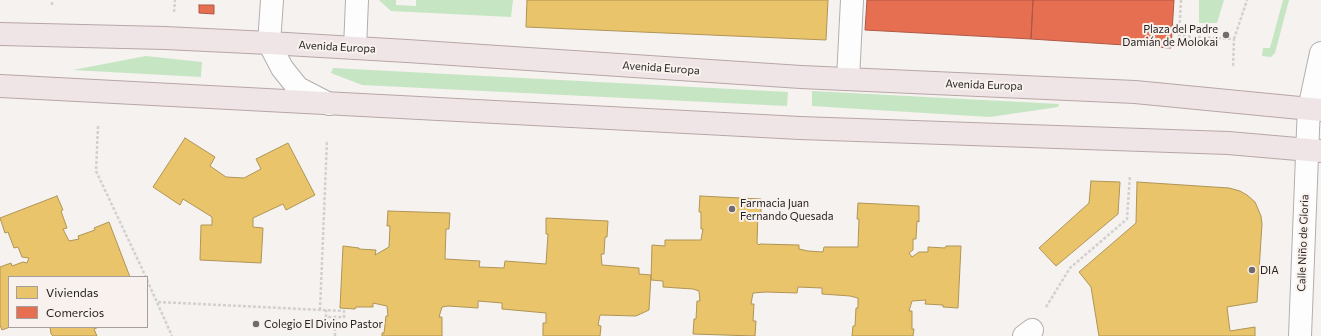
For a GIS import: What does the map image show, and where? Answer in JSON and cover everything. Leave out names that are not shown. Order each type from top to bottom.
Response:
[{"type":"main road","name":"Avenida Europa","points":[[0,34],[165,38],[269,43],[848,79],[1135,92],[1315,109]]},
{"type":"main road","points":[[0,86],[800,128],[1228,143],[1314,150]]},
{"type":"street","points":[[272,0],[269,43],[282,68],[298,88],[329,104]]},
{"type":"street","points":[[355,48],[357,0]]},
{"type":"street","points":[[848,79],[852,0]]},
{"type":"street","name":"Calle Niño de Gloria","points":[[1300,336],[1314,150],[1315,109],[1321,53]]},
{"type":"path","points":[[52,0],[52,5]]},
{"type":"path","points":[[175,0],[175,5]]},
{"type":"path","points":[[1181,0],[1179,36],[1234,39]]},
{"type":"path","points":[[1233,68],[1234,39],[1247,0]]},
{"type":"path","points":[[98,126],[96,171],[146,276]]},
{"type":"path","points":[[320,310],[327,140]]},
{"type":"path","points":[[1028,333],[1070,268],[1127,219],[1130,174]]},
{"type":"path","points":[[148,282],[172,336]]},
{"type":"path","points":[[158,302],[320,310],[326,310],[344,311],[344,317],[326,317],[326,310]]},
{"type":"path","points":[[334,336],[335,317]]},
{"type":"green space","points":[[379,0],[396,0],[396,5],[416,6],[416,0],[513,0],[511,17],[391,11]]},
{"type":"green space","points":[[1199,0],[1224,0],[1217,23],[1199,23]]},
{"type":"green space","points":[[1283,0],[1289,0],[1275,53],[1271,57],[1262,56],[1263,48],[1270,48]]},
{"type":"green space","points":[[146,56],[202,62],[201,77],[73,70]]},
{"type":"green space","points":[[333,68],[788,92],[787,106],[362,85],[331,73]]},
{"type":"green space","points":[[812,91],[1059,104],[1058,107],[990,117],[812,106]]},
{"type":"building: Viviendas","points":[[527,0],[828,0],[826,40],[526,27]]},
{"type":"building: Viviendas","points":[[185,138],[215,157],[210,166],[226,177],[244,178],[261,169],[256,159],[288,143],[315,195],[286,210],[283,204],[253,218],[253,227],[263,228],[261,263],[200,260],[201,225],[212,225],[212,217],[183,199],[180,205],[153,187]]},
{"type":"building: Viviendas","points":[[1091,181],[1120,182],[1118,214],[1056,266],[1039,248],[1089,203]]},
{"type":"building: Viviendas","points":[[1137,182],[1229,188],[1240,191],[1255,202],[1261,216],[1262,224],[1257,302],[1227,307],[1230,331],[1255,327],[1255,336],[1099,336],[1091,287],[1079,272],[1136,223]]},
{"type":"building: Viviendas","points":[[57,196],[63,210],[61,211],[67,228],[63,229],[69,241],[79,239],[78,236],[95,230],[94,228],[109,222],[130,276],[8,276],[8,328],[2,330],[0,325],[0,267],[11,263],[12,266],[23,262],[27,263],[29,258],[22,257],[18,247],[14,248],[8,232],[5,233],[0,218]]},
{"type":"building: Viviendas","points":[[700,196],[761,199],[761,214],[758,214],[757,243],[759,245],[799,245],[799,249],[823,252],[824,247],[858,247],[858,203],[919,206],[919,222],[917,221],[916,239],[913,239],[913,250],[909,253],[912,257],[919,252],[928,252],[928,247],[945,248],[946,246],[961,246],[958,308],[925,304],[926,300],[912,301],[909,311],[912,311],[912,329],[914,329],[913,336],[852,336],[853,326],[855,326],[856,308],[858,308],[858,298],[822,294],[822,288],[798,287],[797,293],[753,293],[751,304],[754,304],[753,321],[756,321],[755,336],[693,334],[697,301],[700,301],[699,291],[693,289],[663,287],[663,281],[651,280],[652,245],[665,246],[665,240],[701,240],[703,229],[701,229],[701,212],[699,212]]},
{"type":"building: Viviendas","points":[[388,211],[450,213],[449,229],[446,229],[445,259],[480,261],[479,267],[504,268],[505,261],[546,264],[548,234],[546,234],[546,218],[608,221],[604,254],[601,254],[602,265],[639,268],[639,274],[651,275],[649,310],[636,316],[600,315],[598,325],[601,326],[600,336],[543,336],[543,323],[546,323],[546,313],[502,309],[502,303],[478,301],[478,308],[442,307],[439,317],[442,317],[442,336],[382,336],[382,333],[384,333],[386,316],[388,316],[387,306],[373,303],[373,307],[356,307],[355,309],[340,308],[343,246],[376,250],[375,255],[389,247],[390,226],[387,226]]},
{"type":"building: Viviendas","points":[[50,328],[96,328],[94,329],[97,336],[53,336],[51,334]]},
{"type":"building: Comercios","points":[[867,0],[1033,0],[1031,39],[865,30]]},
{"type":"building: Comercios","points":[[1033,0],[1174,0],[1171,48],[1031,39]]},
{"type":"building: Comercios","points":[[199,5],[214,5],[214,14],[199,13]]},
{"type":"place","name":"Plaza del Padre Damián de Molokai","points":[[1226,35]]},
{"type":"place","name":"Farmacia Juan Fernando Quesada","points":[[732,209]]},
{"type":"place","name":"DIA","points":[[1252,270]]},
{"type":"place","name":"Colegio El Divino Pastor","points":[[256,324]]}]
